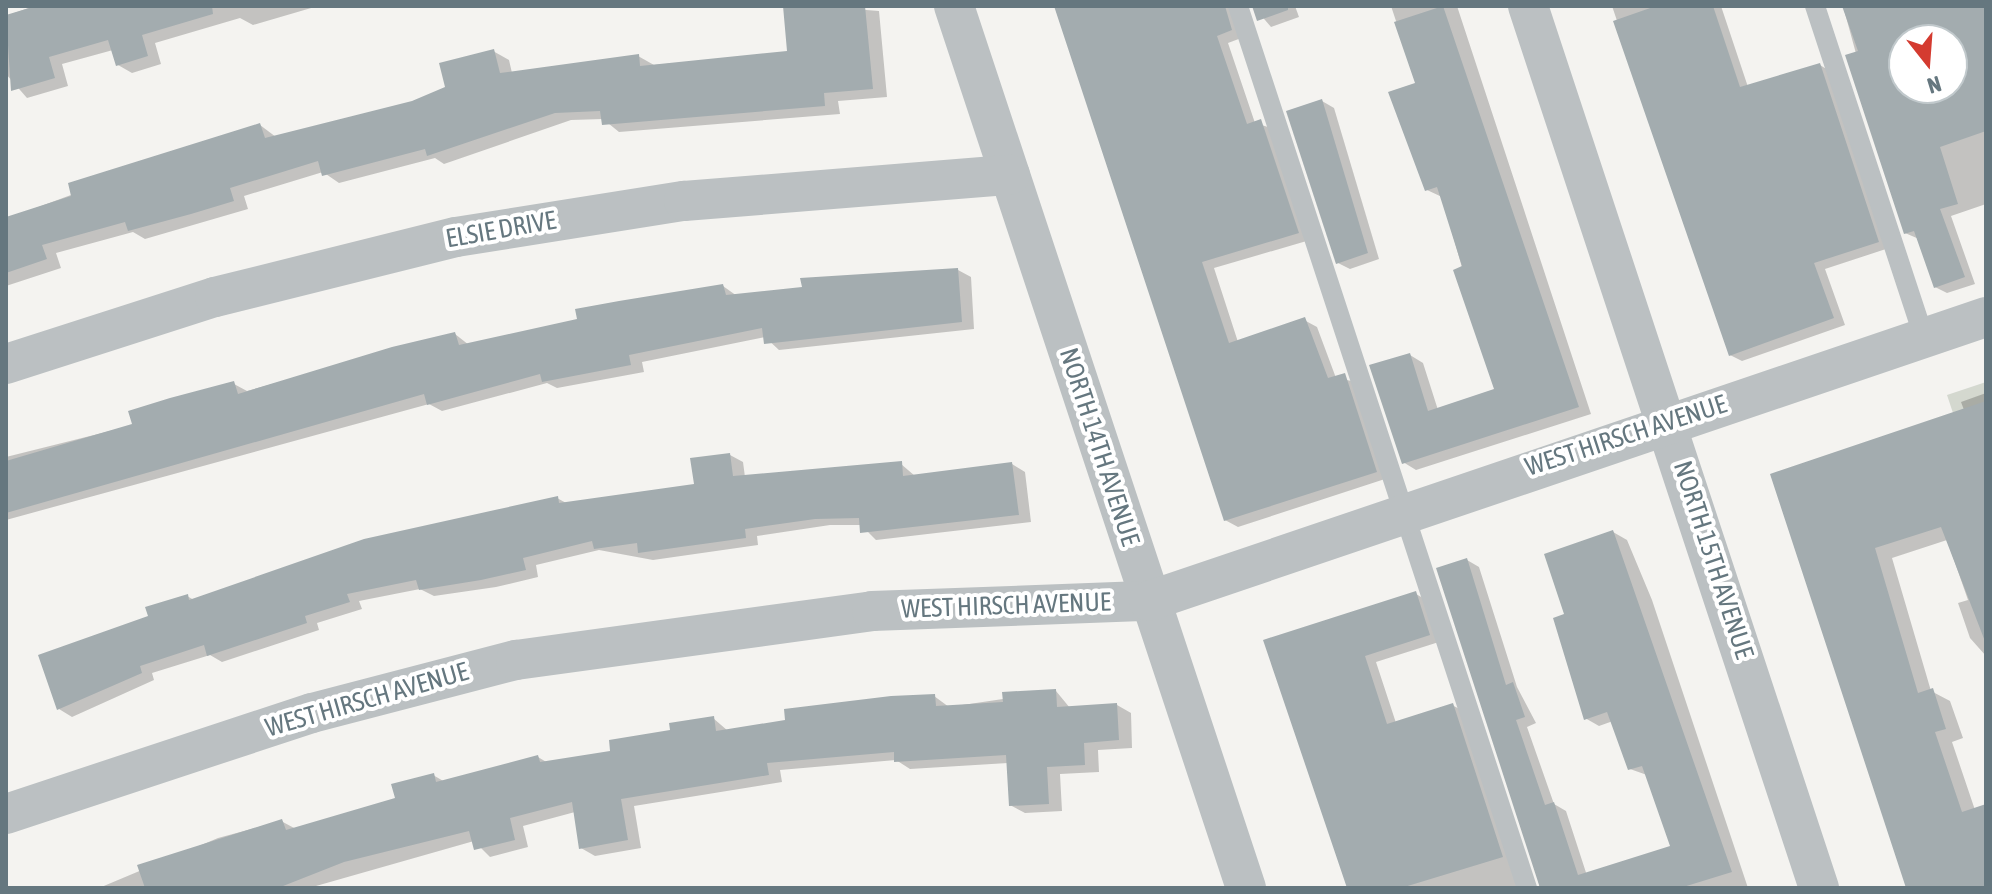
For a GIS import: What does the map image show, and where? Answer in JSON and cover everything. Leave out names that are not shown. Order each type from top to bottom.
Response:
[{"type":"street","name":"NORTH 14TH AVENUE","points":[[954,6],[1246,888]]},
{"type":"street","name":"NORTH 15TH AVENUE","points":[[1528,6],[1819,888]]},
{"type":"street","name":"ELSIE DRIVE","points":[[6,364],[215,297],[456,237],[684,201],[1010,175]]},
{"type":"street","name":"WEST HIRSCH AVENUE","points":[[6,814],[312,713],[516,660],[872,611],[1149,601],[1403,510],[1986,317]]},
{"type":"lane","points":[[1238,6],[1527,888]]},
{"type":"lane","points":[[1815,6],[1924,338]]},
{"type":"shaded area","points":[[1986,382],[1986,512],[1947,395]]},
{"type":"building","points":[[36,6],[212,6],[213,14],[142,35],[148,56],[116,66],[108,40],[49,57],[55,78],[11,91],[6,15]]},
{"type":"building","points":[[783,6],[865,6],[873,89],[824,93],[825,106],[602,125],[600,111],[555,113],[427,156],[425,149],[322,176],[318,161],[230,188],[234,201],[128,231],[125,222],[42,245],[47,259],[6,273],[6,217],[71,196],[68,183],[260,123],[265,138],[412,101],[445,87],[439,63],[494,49],[500,73],[639,54],[640,66],[787,51]]},
{"type":"building","points":[[1054,6],[1225,6],[1232,30],[1217,36],[1247,124],[1261,119],[1299,233],[1202,262],[1229,343],[1305,317],[1328,378],[1345,373],[1377,472],[1224,521]]},
{"type":"building","points":[[1252,6],[1288,6],[1288,10],[1257,21]]},
{"type":"building","points":[[1443,6],[1579,407],[1402,464],[1369,365],[1410,353],[1428,411],[1494,389],[1453,270],[1462,266],[1437,187],[1425,191],[1388,92],[1415,83],[1394,22]]},
{"type":"building","points":[[1656,6],[1713,6],[1740,87],[1820,63],[1879,242],[1814,263],[1834,318],[1729,356],[1613,21]]},
{"type":"building","points":[[1842,6],[1986,6],[1986,131],[1940,147],[1958,204],[1940,209],[1965,277],[1934,288],[1914,231],[1904,234],[1845,55],[1858,51]]},
{"type":"building","points":[[1322,99],[1368,253],[1336,264],[1286,111]]},
{"type":"building","points":[[958,268],[962,322],[764,344],[762,328],[629,355],[631,365],[542,382],[540,374],[427,405],[424,394],[6,513],[6,461],[132,424],[128,411],[234,381],[238,394],[392,347],[455,332],[459,345],[577,319],[575,309],[723,284],[726,295],[802,287],[800,278]]},
{"type":"building","points":[[1986,401],[1986,644],[1941,527],[1875,548],[1918,693],[1933,688],[1946,729],[1935,732],[1962,812],[1986,804],[1986,888],[1906,888],[1770,474]]},
{"type":"building","points":[[730,453],[733,476],[902,461],[903,476],[1012,462],[1019,515],[860,533],[859,518],[815,519],[745,529],[746,538],[638,553],[637,543],[594,549],[592,541],[523,558],[526,570],[481,580],[419,590],[416,580],[347,594],[350,602],[305,616],[307,623],[207,656],[204,645],[140,666],[142,673],[57,710],[38,655],[148,616],[145,607],[188,594],[189,600],[364,539],[558,496],[559,503],[694,484],[690,458]]},
{"type":"building","points":[[1613,530],[1732,872],[1680,888],[1540,888],[1436,568],[1467,558],[1506,685],[1513,682],[1525,717],[1516,720],[1545,805],[1554,802],[1578,875],[1670,846],[1642,766],[1628,770],[1607,712],[1584,720],[1553,618],[1564,614],[1544,554]]},
{"type":"building","points":[[1416,591],[1430,635],[1365,656],[1387,724],[1453,703],[1503,857],[1401,888],[1347,888],[1263,640]]},
{"type":"building","points":[[1056,689],[1057,707],[1117,703],[1119,740],[1084,743],[1085,765],[1047,767],[1049,804],[1009,806],[1006,755],[894,762],[894,752],[767,763],[769,775],[621,799],[628,840],[579,849],[572,802],[510,818],[515,840],[474,850],[469,831],[344,862],[278,888],[145,888],[137,865],[282,819],[286,830],[395,798],[391,784],[434,773],[436,782],[538,755],[540,762],[610,751],[609,740],[670,730],[669,723],[714,716],[716,731],[785,720],[784,709],[935,694],[936,706],[1003,702],[1002,692]]}]
